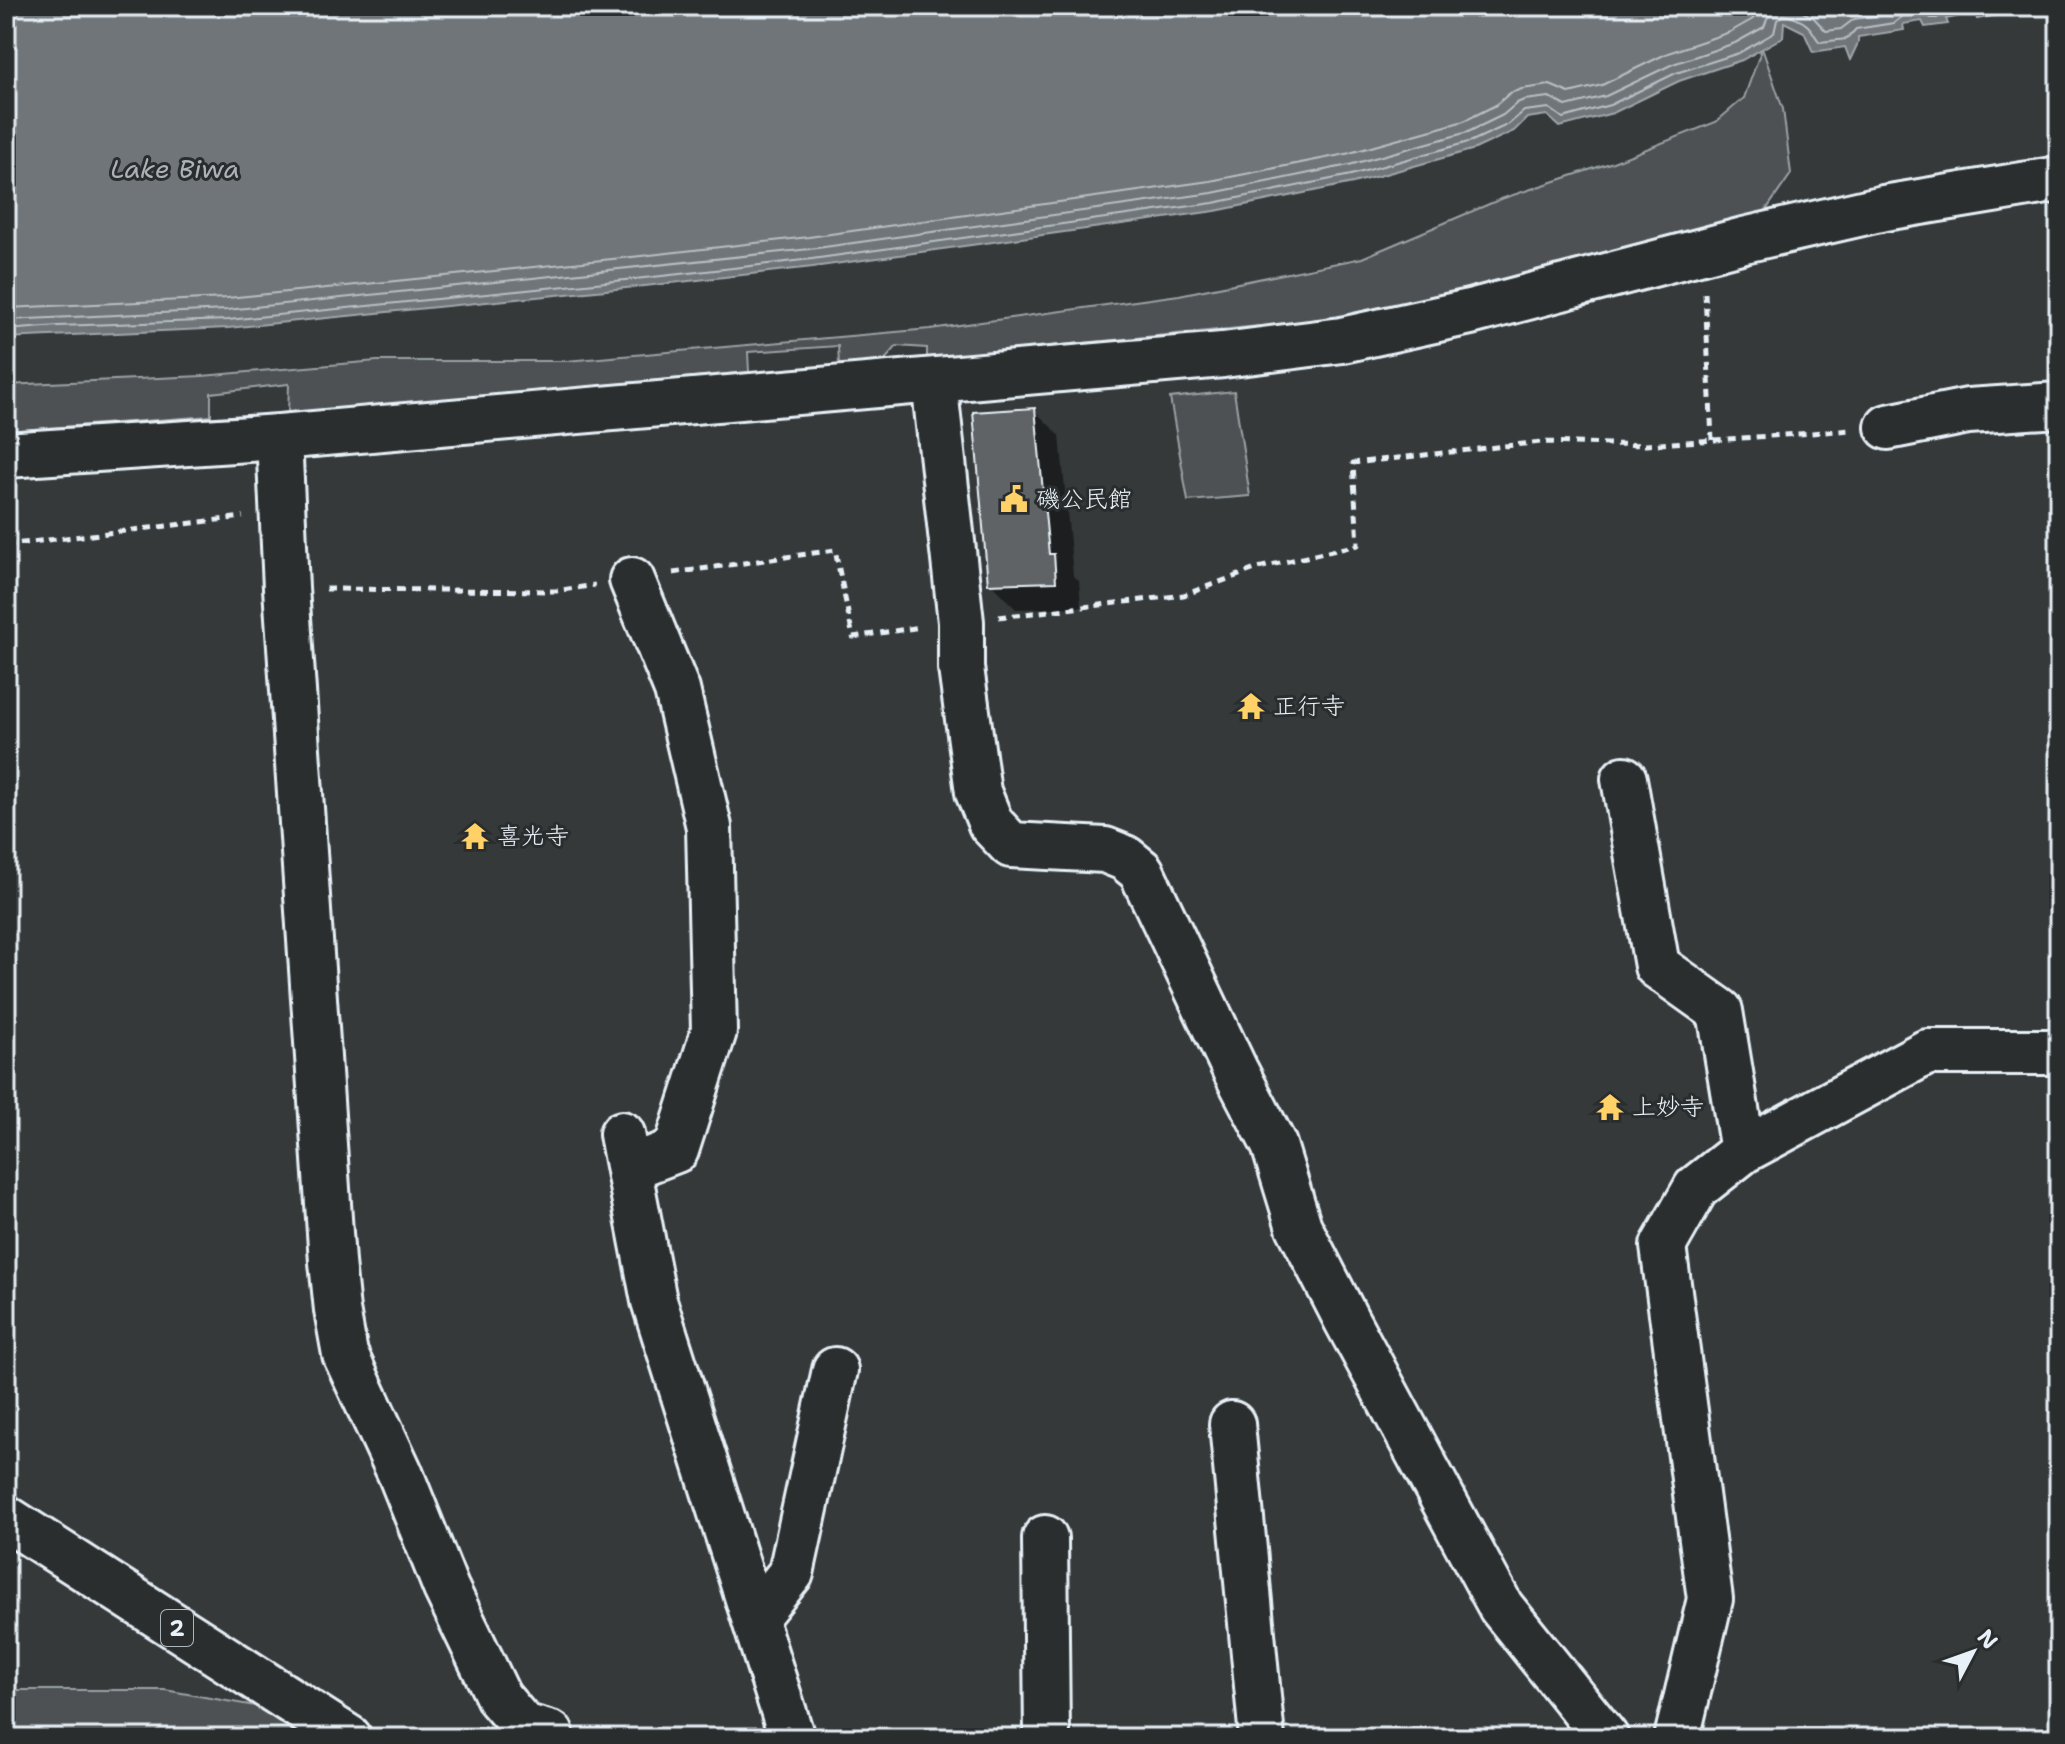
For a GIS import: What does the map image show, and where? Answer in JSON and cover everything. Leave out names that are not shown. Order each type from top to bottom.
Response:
[{"type":"street","points":[[6,455],[279,437],[934,381],[1223,355],[1342,340],[1470,312],[1884,208],[2059,179]]},
{"type":"street","points":[[934,381],[961,622],[961,668],[978,792],[991,824],[1011,845],[1105,850],[1125,858],[1141,871],[1274,1145],[1299,1227],[1347,1321],[1501,1607],[1606,1738]]},
{"type":"street","points":[[1888,427],[1968,411],[2059,405]]},
{"type":"street","points":[[279,437],[286,588],[332,1262],[345,1354],[400,1473],[446,1588],[499,1698],[523,1726],[559,1737]]},
{"type":"street","points":[[632,580],[677,690],[709,827],[714,1031],[676,1150],[625,1151],[654,1301],[792,1738]]},
{"type":"street","points":[[1624,779],[1657,966],[1720,1011],[1743,1151]]},
{"type":"street","points":[[1677,1738],[1710,1599],[1663,1246],[1696,1188],[1743,1151],[1927,1052],[2059,1052]]},
{"type":"street","points":[[755,1618],[791,1573],[835,1370]]},
{"type":"street","points":[[1232,1424],[1262,1738]]},
{"type":"street","name":"2","points":[[6,1518],[349,1738]]},
{"type":"street","points":[[1045,1538],[1047,1738]]},
{"type":"path","points":[[1703,251],[1712,440]]},
{"type":"path","points":[[961,622],[1184,595],[1258,568],[1358,545],[1353,463],[1541,442],[1646,445],[1888,427]]},
{"type":"path","points":[[6,545],[282,512]]},
{"type":"shaded area","points":[[1762,48],[1783,109],[1791,174],[1759,220],[1524,279],[1265,337],[1259,326],[927,358],[927,348],[897,346],[883,362],[839,365],[838,346],[748,352],[749,372],[288,414],[289,384],[211,393],[211,416],[6,431],[6,385],[202,376],[377,361],[566,361],[930,329],[1179,295],[1362,258],[1501,199],[1613,162],[1716,122],[1744,98]]},
{"type":"shaded area","points":[[1234,391],[1250,496],[1188,501],[1170,398]]},
{"type":"shaded area","points":[[6,1690],[165,1690],[255,1706],[304,1738],[6,1738]]},
{"type":"water","name":"Lake Biwa","points":[[6,6],[2013,6],[2002,8],[2003,14],[1977,19],[1975,13],[1946,19],[1948,24],[1925,27],[1922,21],[1903,24],[1904,30],[1858,37],[1850,60],[1845,47],[1813,52],[1804,32],[1784,22],[1783,37],[1742,60],[1679,81],[1613,113],[1560,127],[1547,115],[1527,118],[1514,131],[1475,149],[1353,183],[1215,211],[813,267],[636,287],[228,328],[6,338]]},
{"type":"building","points":[[1035,408],[1049,554],[1054,554],[1056,582],[988,584],[973,412]]},
{"type":"place","name":"磯公民館","points":[[1014,499]]},
{"type":"place","name":"正行寺","points":[[1251,706]]},
{"type":"place","name":"喜光寺","points":[[475,836]]},
{"type":"place","name":"上妙寺","points":[[1610,1107]]}]
